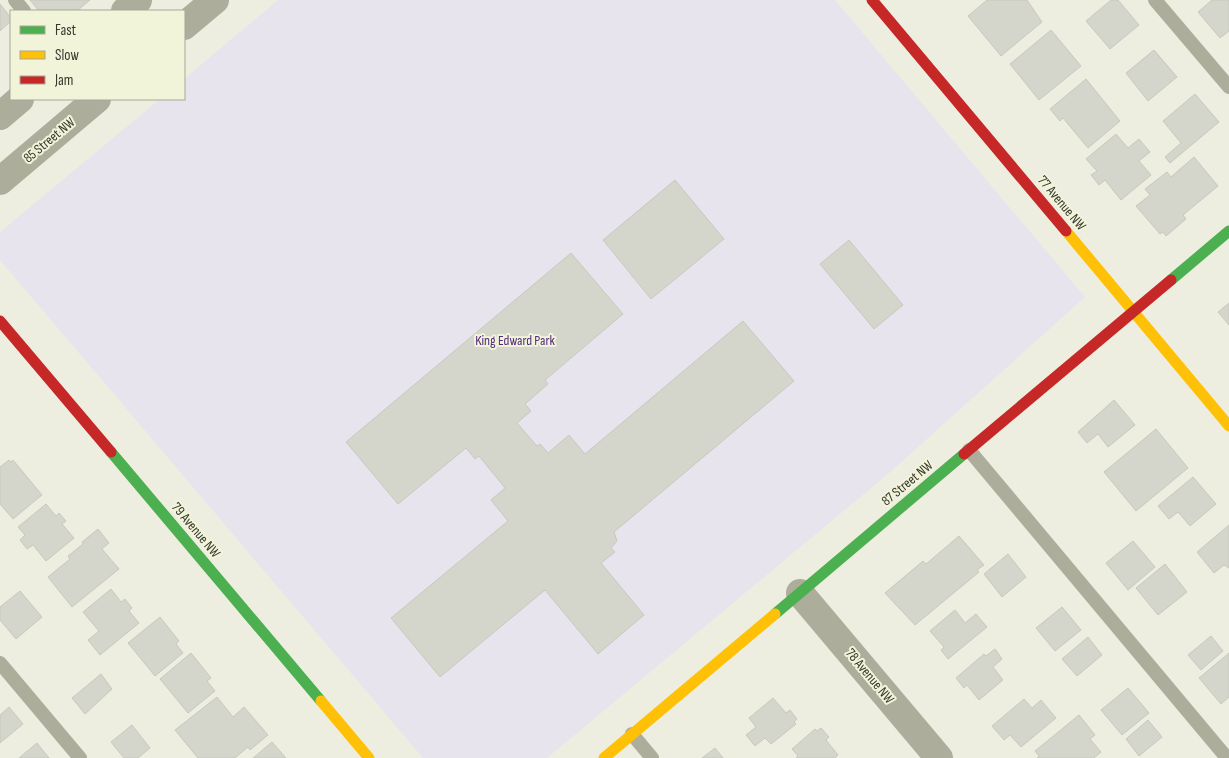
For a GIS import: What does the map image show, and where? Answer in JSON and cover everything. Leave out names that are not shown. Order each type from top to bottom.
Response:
[{"type":"street","points":[[125,10],[138,0]]},
{"type":"street","points":[[185,25],[215,0]]},
{"type":"street","name":"77 Avenue NW","points":[[872,0],[1229,426]]},
{"type":"street","points":[[0,116],[19,100]]},
{"type":"street","name":"85 Street NW","points":[[0,181],[96,100]]},
{"type":"street","name":"87 Street NW","points":[[604,758],[1229,231]]},
{"type":"street","name":"79 Avenue NW","points":[[0,321],[368,758]]},
{"type":"street","name":"78 Avenue NW","points":[[800,593],[939,758]]},
{"type":"lane","points":[[15,0],[23,10]]},
{"type":"lane","points":[[1155,0],[1229,88]]},
{"type":"lane","points":[[969,450],[1227,758]]},
{"type":"lane","points":[[0,663],[80,758]]},
{"type":"lane","points":[[632,734],[652,758]]},
{"type":"green space","name":"King Edward Park","points":[[278,0],[835,0],[1085,297],[888,474],[547,758],[423,758],[0,260],[0,232],[159,100],[185,100],[185,78]]},
{"type":"building","points":[[30,0],[90,0],[78,10],[38,10]]},
{"type":"building","points":[[987,0],[1027,0],[1042,22],[1001,56],[968,16]]},
{"type":"building","points":[[1111,0],[1118,0],[1139,25],[1110,49],[1086,21]]},
{"type":"building","points":[[1212,0],[1229,0],[1229,31],[1220,38],[1198,12]]},
{"type":"building","points":[[0,4],[10,17],[10,22],[0,31]]},
{"type":"building","points":[[1051,30],[1081,66],[1039,100],[1010,64]]},
{"type":"building","points":[[1154,50],[1177,77],[1148,101],[1126,73]]},
{"type":"building","points":[[1086,79],[1120,121],[1088,148],[1063,118],[1060,121],[1050,109]]},
{"type":"building","points":[[1195,94],[1219,122],[1170,163],[1165,157],[1181,143],[1163,121]]},
{"type":"building","points":[[1116,134],[1128,148],[1139,139],[1150,152],[1139,161],[1151,175],[1121,200],[1105,180],[1099,185],[1091,175],[1097,171],[1086,159]]},
{"type":"building","points":[[1194,157],[1218,186],[1183,215],[1186,219],[1166,236],[1163,232],[1160,234],[1136,206],[1150,195],[1145,189],[1167,172],[1171,177]]},
{"type":"building","points":[[675,180],[724,239],[651,299],[603,240]]},
{"type":"building","points":[[849,240],[903,305],[874,329],[820,264]]},
{"type":"building","points":[[571,253],[623,314],[545,380],[548,384],[525,404],[531,411],[517,423],[537,446],[540,444],[548,453],[569,435],[585,454],[743,321],[794,381],[614,532],[617,541],[611,548],[615,552],[601,563],[644,615],[598,654],[545,590],[440,677],[391,618],[508,521],[491,500],[505,488],[479,456],[475,459],[466,448],[398,504],[346,442]]},
{"type":"building","points":[[1229,303],[1229,325],[1218,312]]},
{"type":"building","points":[[1114,400],[1135,425],[1108,447],[1098,434],[1087,443],[1078,432]]},
{"type":"building","points":[[1156,429],[1188,468],[1136,511],[1104,472]]},
{"type":"building","points":[[9,460],[11,462],[13,460],[42,495],[13,519],[0,504],[0,467]]},
{"type":"building","points":[[1193,477],[1216,504],[1190,526],[1178,512],[1169,519],[1158,506]]},
{"type":"building","points":[[46,504],[56,516],[59,513],[66,521],[62,524],[74,538],[46,561],[33,545],[27,549],[20,540],[25,535],[18,527]]},
{"type":"building","points":[[1229,525],[1229,568],[1224,565],[1214,573],[1197,552]]},
{"type":"building","points":[[98,529],[109,543],[102,549],[119,569],[72,607],[48,577],[70,559],[68,556]]},
{"type":"building","points":[[959,536],[984,565],[977,570],[979,572],[915,625],[885,593],[923,561],[926,564]]},
{"type":"building","points":[[1133,541],[1155,567],[1128,590],[1106,563]]},
{"type":"building","points":[[1008,554],[1026,577],[1002,597],[984,574]]},
{"type":"building","points":[[1165,564],[1187,592],[1158,615],[1136,588]]},
{"type":"building","points":[[111,589],[121,602],[125,599],[132,608],[129,611],[139,623],[100,655],[88,640],[99,631],[83,612]]},
{"type":"building","points":[[20,591],[42,617],[16,639],[0,620],[0,607]]},
{"type":"building","points":[[1062,607],[1081,630],[1055,651],[1036,628]]},
{"type":"building","points":[[955,610],[965,623],[976,614],[987,627],[948,659],[941,650],[944,647],[930,631]]},
{"type":"building","points":[[160,617],[179,641],[176,644],[183,653],[155,676],[128,643]]},
{"type":"building","points":[[1211,636],[1223,651],[1201,670],[1188,655]]},
{"type":"building","points":[[1088,637],[1102,655],[1077,676],[1062,659]]},
{"type":"building","points":[[995,649],[1002,659],[993,667],[1003,680],[979,700],[967,685],[964,688],[956,678],[984,654],[986,656]]},
{"type":"building","points":[[191,653],[211,678],[207,681],[215,691],[188,713],[160,679]]},
{"type":"building","points":[[1229,653],[1229,697],[1221,704],[1199,678]]},
{"type":"building","points":[[101,674],[112,689],[85,714],[72,698]]},
{"type":"building","points":[[1128,688],[1149,713],[1122,735],[1101,710]]},
{"type":"building","points":[[217,697],[233,717],[244,707],[268,735],[250,750],[248,747],[235,758],[198,758],[175,730]]},
{"type":"building","points":[[773,698],[786,713],[790,710],[797,719],[794,722],[796,724],[771,744],[765,738],[755,746],[746,735],[756,727],[749,718]]},
{"type":"building","points":[[1024,699],[1032,708],[1041,700],[1056,718],[1021,747],[1010,735],[1004,740],[992,726]]},
{"type":"building","points":[[9,707],[23,724],[0,743],[0,715]]},
{"type":"building","points":[[1079,715],[1095,735],[1090,739],[1101,752],[1094,758],[1037,758],[1039,756],[1035,751]]},
{"type":"building","points":[[1148,720],[1162,737],[1139,756],[1126,739]]},
{"type":"building","points":[[132,725],[150,748],[138,758],[124,758],[111,742]]},
{"type":"building","points":[[821,728],[829,737],[826,740],[838,755],[835,758],[796,758],[798,756],[792,749],[815,729],[817,731]]},
{"type":"building","points":[[272,742],[286,758],[253,758]]},
{"type":"building","points":[[37,743],[49,758],[19,758]]},
{"type":"building","points":[[715,748],[723,758],[702,758]]},
{"type":"traffic: fast","points":[[1171,280],[1229,231]]},
{"type":"traffic: fast","points":[[111,452],[321,701]]},
{"type":"traffic: fast","points":[[775,614],[964,454]]},
{"type":"traffic: slow","points":[[1066,231],[1229,426]]},
{"type":"traffic: slow","points":[[604,758],[775,614]]},
{"type":"traffic: slow","points":[[321,701],[369,758]]},
{"type":"traffic: jam","points":[[872,0],[1066,231]]},
{"type":"traffic: jam","points":[[964,454],[1171,280]]},
{"type":"traffic: jam","points":[[0,321],[111,452]]}]
